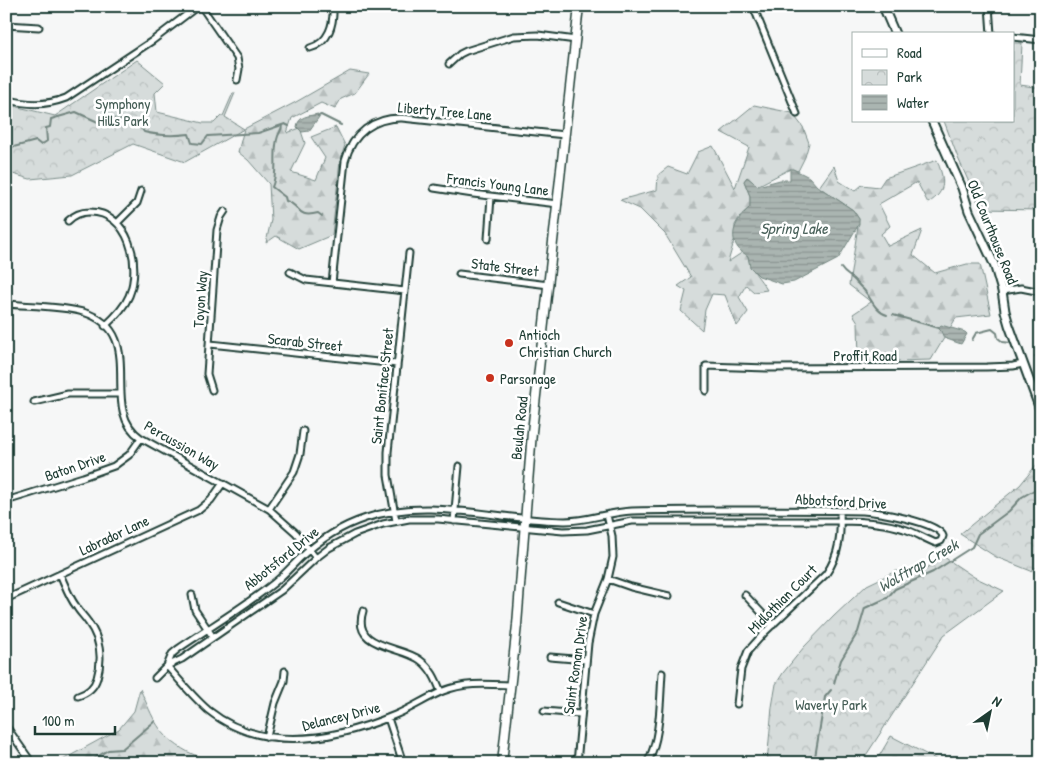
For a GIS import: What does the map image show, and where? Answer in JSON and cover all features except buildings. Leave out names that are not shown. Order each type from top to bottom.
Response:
[{"type":"main road","name":"Beulah Road","points":[[502,763],[517,625],[532,432],[579,6]]},
{"type":"street","points":[[6,98],[32,104],[53,102],[66,98],[152,41],[200,6],[236,58],[239,69],[237,80]]},
{"type":"street","points":[[310,48],[321,43],[328,35],[333,18],[333,6]]},
{"type":"street","points":[[753,6],[797,114]]},
{"type":"street","points":[[883,6],[894,32]]},
{"type":"street","points":[[989,6],[991,32]]},
{"type":"street","points":[[6,25],[40,27]]},
{"type":"street","points":[[449,64],[466,51],[514,36],[538,36],[576,40]]},
{"type":"street","points":[[1014,37],[1041,40]]},
{"type":"street","name":"Liberty Tree Lane","points":[[332,283],[345,161],[351,145],[368,126],[383,119],[402,118],[565,135]]},
{"type":"street","name":"Old Courthouse Road","points":[[932,122],[962,188],[969,211],[990,255],[1002,290],[1007,318],[1041,412]]},
{"type":"street","name":"Francis Young Lane","points":[[434,188],[558,204]]},
{"type":"street","points":[[117,223],[137,203],[141,191]]},
{"type":"street","points":[[488,239],[491,196]]},
{"type":"street","name":"Toyon Way","points":[[212,390],[207,374],[217,230],[225,211]]},
{"type":"street","points":[[6,304],[77,311],[92,316],[106,326],[124,304],[129,295],[134,277],[134,258],[124,232],[117,223],[106,216],[92,212],[78,213],[68,221]]},
{"type":"street","name":"Saint Boniface Street","points":[[396,521],[388,462],[409,253]]},
{"type":"street","points":[[290,272],[301,279],[405,291]]},
{"type":"street","name":"State Street","points":[[459,274],[549,285]]},
{"type":"street","points":[[1002,290],[1021,288],[1041,292]]},
{"type":"street","name":"Percussion Way","points":[[106,326],[114,338],[120,353],[122,409],[126,423],[131,430],[141,438],[269,509],[286,523],[316,558]]},
{"type":"street","name":"Scarab Street","points":[[210,344],[397,364]]},
{"type":"street","name":"Proffit Road","points":[[706,391],[706,366],[735,368],[987,367],[1023,364]]},
{"type":"street","points":[[34,402],[78,393],[121,394]]},
{"type":"street","points":[[269,509],[294,472],[300,454],[303,431]]},
{"type":"street","name":"Baton Drive","points":[[6,501],[114,466],[129,455],[141,438]]},
{"type":"street","points":[[454,521],[460,466]]},
{"type":"street","name":"Labrador Lane","points":[[6,599],[199,510],[211,500],[223,483]]},
{"type":"street","name":"Abbotsford Drive","points":[[424,508],[572,521],[631,511],[863,511],[892,515],[938,530],[942,536],[941,541],[936,543],[917,533],[890,525],[841,521],[632,521],[573,531],[424,519],[396,521],[369,528],[329,548],[282,590],[182,659],[166,666],[172,654],[275,582],[310,549],[329,536],[350,524],[394,511],[424,508]]},
{"type":"street","name":"Midlothian Court","points":[[736,704],[738,679],[744,660],[754,644],[826,574],[831,566],[838,549],[841,521],[840,511]]},
{"type":"street","name":"Saint Roman Drive","points":[[577,763],[586,660],[594,614],[608,579],[613,557],[607,514]]},
{"type":"street","points":[[60,574],[73,602],[91,626],[100,654],[94,685],[88,692],[78,696]]},
{"type":"street","points":[[608,579],[630,587],[669,596]]},
{"type":"street","points":[[192,595],[193,606],[213,637]]},
{"type":"street","points":[[745,595],[772,625]]},
{"type":"street","points":[[558,602],[594,614]]},
{"type":"street","points":[[363,611],[362,627],[368,637],[381,646],[404,652],[419,659],[431,671],[441,692]]},
{"type":"street","points":[[550,656],[586,660]]},
{"type":"street","points":[[155,678],[166,666]]},
{"type":"street","name":"Delancey Drive","points":[[166,666],[209,711],[231,725],[244,731],[267,737],[290,740],[314,738],[388,718],[441,692],[472,684],[510,685]]},
{"type":"street","points":[[267,737],[275,703],[284,681],[285,670]]},
{"type":"street","points":[[647,763],[652,755],[656,738],[662,673]]},
{"type":"street","points":[[544,711],[580,714]]},
{"type":"street","points":[[388,718],[403,763]]},
{"type":"street","points":[[6,726],[32,763]]},
{"type":"green space","points":[[1014,43],[1022,43],[1020,85],[1041,88],[1041,210],[981,209],[944,122],[1014,122]]},
{"type":"green space","name":"Symphony Hills Park","points":[[137,60],[165,83],[155,93],[157,112],[203,123],[214,123],[223,116],[233,93],[235,93],[225,117],[244,129],[185,162],[133,144],[72,175],[30,179],[6,172],[6,104],[55,116]]},
{"type":"green space","points":[[350,71],[369,74],[355,93],[341,99],[335,109],[321,103],[292,118],[287,133],[300,128],[305,143],[291,172],[316,180],[325,158],[311,137],[336,127],[345,145],[340,161],[332,235],[299,249],[276,236],[266,243],[271,220],[269,184],[248,160],[238,152],[244,129]]},
{"type":"green space","points":[[754,105],[792,113],[803,127],[809,143],[798,171],[790,169],[757,186],[747,177],[744,181],[750,196],[750,207],[741,215],[735,225],[735,238],[728,262],[743,252],[748,256],[753,270],[767,290],[754,292],[746,285],[739,297],[748,312],[737,326],[725,295],[712,294],[705,310],[702,330],[681,311],[686,291],[678,286],[691,277],[665,234],[640,209],[620,200],[657,190],[658,175],[668,167],[687,174],[698,152],[713,146],[735,188],[749,147],[721,132]]},
{"type":"green space","points":[[937,160],[943,179],[939,194],[928,203],[917,182],[879,204],[890,226],[881,234],[888,246],[922,230],[913,255],[935,273],[967,264],[980,264],[991,314],[956,318],[931,360],[859,362],[858,322],[853,314],[871,302],[849,285],[859,219],[853,210],[819,187],[834,166],[839,181],[855,191],[862,185],[879,187],[885,178]]},
{"type":"green space","points":[[1041,459],[1041,564],[1031,571],[996,557],[960,534],[1020,485]]},
{"type":"green space","name":"Waverly Park","points":[[941,555],[974,577],[1004,591],[944,635],[861,763],[767,763],[776,684],[804,647],[867,585],[896,571],[922,573]]},
{"type":"green space","points":[[140,689],[153,718],[163,733],[188,752],[213,763],[57,763],[119,729],[134,711]]},
{"type":"green space","points":[[891,736],[943,763],[875,763]]},
{"type":"water","points":[[318,114],[319,117],[309,131],[302,132],[297,127],[302,119]]},
{"type":"water","name":"Spring Lake","points":[[790,169],[809,177],[817,186],[853,210],[859,219],[859,224],[838,259],[794,282],[782,284],[759,276],[750,267],[748,256],[739,249],[735,242],[734,231],[738,220],[750,207],[750,196],[744,181],[747,177],[758,186],[780,180],[790,180]]},
{"type":"water","points":[[941,325],[965,332],[967,334],[961,344],[944,338],[938,328]]},
{"type":"waterway","points":[[6,149],[36,141],[41,145],[47,141],[46,128],[50,127],[51,119],[76,112],[98,122],[110,118],[138,123],[144,132],[167,135],[189,134],[192,143],[202,144],[208,136],[258,133],[285,124],[289,126]]},
{"type":"waterway","points":[[318,116],[321,115],[341,125]]},
{"type":"waterway","points":[[282,125],[276,142],[275,175],[272,187],[302,213],[318,213],[322,216]]},
{"type":"waterway","points":[[841,268],[866,292],[876,307],[887,315]]},
{"type":"waterway","points":[[893,315],[939,328]]},
{"type":"waterway","points":[[972,340],[976,333],[992,329],[1003,342],[1011,343],[1016,356]]},
{"type":"waterway","points":[[1035,356],[1041,359]]},
{"type":"waterway","name":"Wolftrap Creek","points":[[834,683],[841,660],[858,632],[865,608],[887,598],[895,589],[933,572],[972,547],[978,534],[1009,511],[1022,497],[1041,486]]},
{"type":"waterway","name":"Wolftrap Creek","points":[[814,763],[825,697],[831,690]]},
{"type":"waterway","points":[[87,763],[108,750],[122,749],[155,721]]},
{"type":"place","name":"Antioch Christian Church","points":[[509,343]]},
{"type":"place","name":"Parsonage","points":[[490,378]]}]
